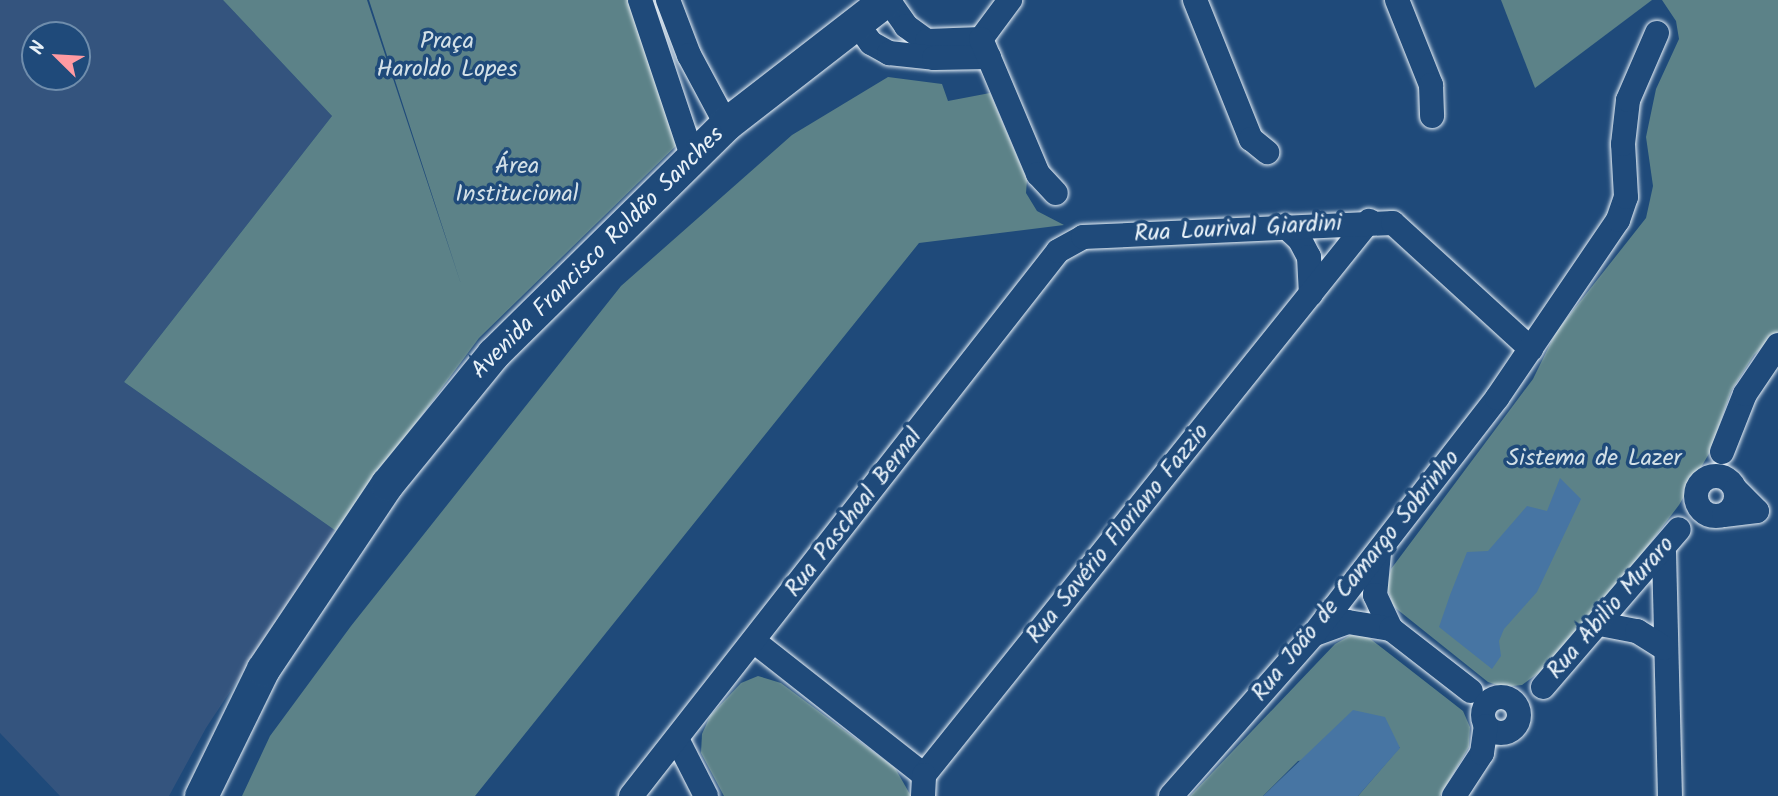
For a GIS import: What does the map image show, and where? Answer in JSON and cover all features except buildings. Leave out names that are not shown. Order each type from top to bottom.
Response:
[{"type":"street","points":[[640,0],[692,155]]},
{"type":"street","points":[[668,0],[690,55],[726,124]]},
{"type":"street","points":[[887,0],[906,26],[927,41],[985,48]]},
{"type":"street","name":"Avenida Francisco Roldão Sanches","points":[[201,796],[262,669],[387,484],[493,354],[726,124],[855,20],[887,0]]},
{"type":"street","points":[[985,48],[1010,0]]},
{"type":"street","points":[[1195,0],[1251,139],[1267,152]]},
{"type":"street","points":[[1396,0],[1431,85],[1432,116]]},
{"type":"street","points":[[855,20],[871,43],[889,53],[934,58],[985,48]]},
{"type":"street","name":"Rua João de Camargo Sobrinho","points":[[1171,796],[1314,634],[1531,349],[1618,220],[1626,197],[1623,144],[1628,100],[1657,33]]},
{"type":"street","points":[[985,48],[1038,174],[1056,193]]},
{"type":"street","points":[[1381,222],[1531,349]]},
{"type":"street","name":"Rua Lourival Giardini","points":[[1083,237],[1381,222]]},
{"type":"street","name":"Rua Savério Floriano Fazzio","points":[[924,785],[1311,294],[1381,222]]},
{"type":"street","points":[[1285,226],[1308,257],[1311,294]]},
{"type":"street","name":"Rua Paschoal Bernal","points":[[631,796],[755,642],[1058,251],[1083,237]]},
{"type":"street","name":"Rua Abilio Muraro","points":[[1509,706],[1543,687],[1664,552],[1722,452],[1745,394],[1778,345]]},
{"type":"street","points":[[1722,452],[1733,486],[1732,509],[1719,516],[1705,513],[1700,488],[1722,477],[1733,486],[1768,511]]},
{"type":"street","name":"Rua Abilio Muraro","points":[[1679,529],[1719,516],[1768,511]]},
{"type":"street","points":[[1379,550],[1375,595],[1391,628],[1471,691],[1509,706],[1503,733],[1485,724]]},
{"type":"street","points":[[1664,552],[1664,648],[1670,796]]},
{"type":"street","points":[[1314,634],[1348,622],[1391,628]]},
{"type":"street","points":[[1600,624],[1637,631],[1664,648]]},
{"type":"street","points":[[755,642],[924,785]]},
{"type":"street","points":[[1454,796],[1482,753],[1485,724],[1471,691]]},
{"type":"street","points":[[677,739],[706,796]]},
{"type":"shaded area","points":[[0,0],[223,0],[332,116],[124,382],[336,531],[206,728],[169,796],[60,796],[0,733]]},
{"type":"shaded area","points":[[1560,478],[1581,499],[1537,592],[1504,629],[1499,641],[1501,656],[1492,669],[1439,627],[1450,595],[1467,552],[1488,551],[1527,506],[1547,511]]},
{"type":"shaded area","points":[[1353,710],[1385,717],[1400,748],[1358,796],[1263,796]]},
{"type":"green space","points":[[223,0],[367,0],[461,284],[369,0],[631,0],[678,144],[479,338],[336,531],[124,382],[332,116]]},
{"type":"green space","points":[[1501,0],[1652,0],[1535,88]]},
{"type":"green space","name":"Sistema de Lazer","points":[[1662,0],[1778,0],[1778,332],[1754,355],[1731,391],[1710,452],[1679,505],[1626,575],[1544,669],[1522,685],[1503,687],[1488,682],[1393,606],[1387,586],[1391,569],[1533,379],[1556,332],[1646,218],[1653,186],[1646,137],[1656,89],[1679,39],[1676,21]]},
{"type":"green space","points":[[888,77],[942,84],[948,101],[990,93],[1027,180],[1026,193],[1037,211],[1064,225],[919,243],[475,796],[242,796],[270,736],[351,626],[621,286],[792,135]]},
{"type":"green space","points":[[1351,635],[1368,637],[1463,711],[1470,727],[1469,747],[1440,796],[1358,796],[1400,747],[1298,761],[1263,796],[1190,796],[1335,644]]},
{"type":"green space","points":[[758,676],[781,683],[895,768],[911,796],[724,796],[701,753],[702,734],[710,716],[741,683]]},
{"type":"park label","name":"Praça Haroldo Lopes","points":[[447,56]]},
{"type":"park label","name":"Área Institucional","points":[[517,181]]}]
